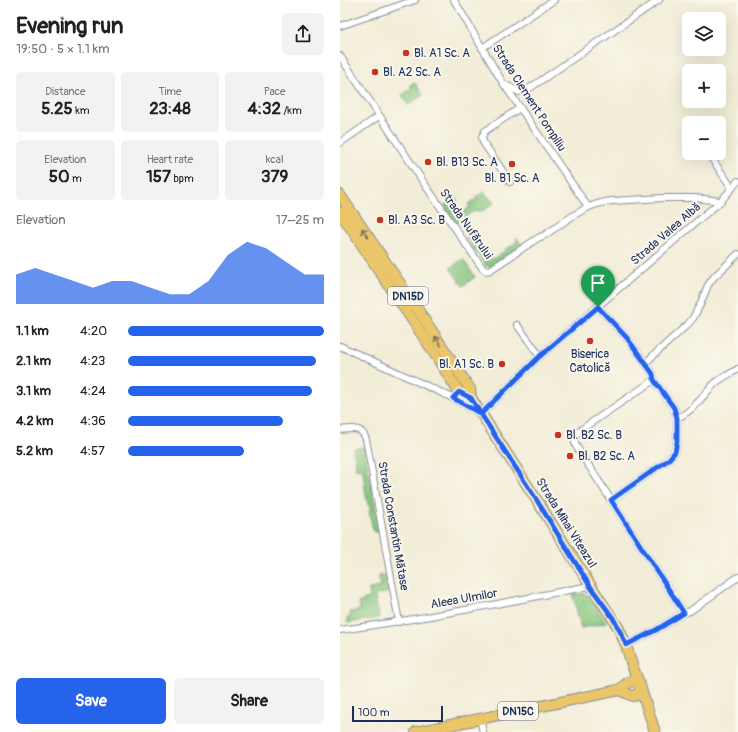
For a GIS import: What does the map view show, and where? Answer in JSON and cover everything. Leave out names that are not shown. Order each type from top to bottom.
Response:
[{"type":"main road","name":"Strada Mihai Viteazul","points":[[340,196],[470,389],[471,398],[590,586],[613,618],[626,645],[655,732]]},
{"type":"main road","name":"DN15D","points":[[340,212],[426,340],[456,395]]},
{"type":"main road","points":[[456,395],[471,398]]},
{"type":"main road","name":"Strada Mihai Viteazul","points":[[625,686],[632,665]]},
{"type":"main road","points":[[632,681],[638,683],[640,687],[640,691],[637,695],[629,696],[625,692],[625,686],[632,681]]},
{"type":"main road","name":"DN15C","points":[[416,732],[625,686]]},
{"type":"main road","name":"Strada Mihai Viteazul","points":[[629,696],[648,712]]},
{"type":"street","points":[[340,26],[415,0]]},
{"type":"street","name":"Strada Clement Pompiliu","points":[[454,0],[503,83],[588,206]]},
{"type":"street","points":[[482,48],[554,0]]},
{"type":"street","points":[[503,83],[519,92],[530,88],[659,0]]},
{"type":"street","name":"Strada Nufărului","points":[[340,56],[441,208],[483,269],[487,271],[588,206],[604,201],[663,198],[695,198],[721,201]]},
{"type":"street","points":[[510,182],[483,142],[482,137],[486,131],[520,108]]},
{"type":"street","points":[[340,143],[379,116]]},
{"type":"street","points":[[713,160],[732,188]]},
{"type":"street","name":"Strada Valea Albă","points":[[481,414],[540,356],[721,201],[738,181]]},
{"type":"street","points":[[645,363],[688,325],[700,305],[708,285],[714,277],[738,254]]},
{"type":"street","points":[[598,307],[627,338],[653,374],[654,380],[674,408],[677,418],[677,442],[675,452],[672,456],[611,500]]},
{"type":"street","points":[[517,325],[540,356]]},
{"type":"street","points":[[340,346],[456,395],[481,414]]},
{"type":"street","points":[[677,418],[686,413],[714,384],[738,369]]},
{"type":"street","points":[[654,380],[579,431],[575,435],[574,440],[576,446],[684,613]]},
{"type":"street","name":"Strada Constantin Mătase","points":[[340,430],[356,429],[364,434],[367,442],[398,622]]},
{"type":"street","points":[[626,645],[690,611],[738,577]]},
{"type":"street","name":"Aleea Ulmilor","points":[[340,630],[398,622],[590,586]]},
{"type":"street","points":[[480,719],[483,732]]},
{"type":"green space","points":[[414,82],[423,95],[408,105],[402,95],[412,88],[410,85]]},
{"type":"green space","points":[[484,192],[494,203],[484,210],[472,212],[456,224],[444,206],[455,198],[458,201],[450,206],[457,214],[467,210],[470,207],[468,204],[474,200],[477,200],[476,197]]},
{"type":"green space","points":[[472,234],[470,237],[472,239],[471,240],[481,249],[488,262],[515,244],[514,243],[517,241],[516,238],[522,245],[490,267],[486,266],[466,238]]},
{"type":"green space","points":[[463,259],[475,277],[463,286],[450,268]]},
{"type":"green space","points":[[364,447],[380,531],[375,532],[373,530],[369,510],[371,509],[370,505],[368,505],[364,484],[366,484],[362,468],[356,469],[356,459],[353,449]]},
{"type":"green space","points":[[387,575],[390,592],[375,595],[379,618],[348,623],[347,618],[351,616],[350,612],[360,610],[359,602],[370,598],[369,589],[380,587],[379,576]]},
{"type":"green space","points":[[582,593],[589,596],[606,623],[581,628],[573,595]]},
{"type":"place","name":"Bl. A1 Sc. A","points":[[406,53]]},
{"type":"place","name":"Bl. A2 Sc. A","points":[[375,72]]},
{"type":"place","name":"Bl. B13 Sc. A","points":[[428,162]]},
{"type":"place","name":"Bl. B1 Sc. A","points":[[512,164]]},
{"type":"place","name":"Bl. A3 Sc. B","points":[[380,220]]},
{"type":"place","name":"Biserica Catolică","points":[[590,341]]},
{"type":"place","name":"Bl. A1 Sc. B","points":[[502,364]]},
{"type":"place","name":"Bl. B2 Sc. B","points":[[558,435]]},
{"type":"place","name":"Bl. B2 Sc. A","points":[[570,456]]},
{"type":"route","points":[[598,307],[540,356],[481,414],[471,398],[459,392],[453,398],[481,414],[590,586],[613,618],[626,645],[656,630],[684,613],[611,500],[672,456],[675,452],[677,442],[677,418],[674,408],[654,380],[653,374],[627,338],[598,307]]}]
